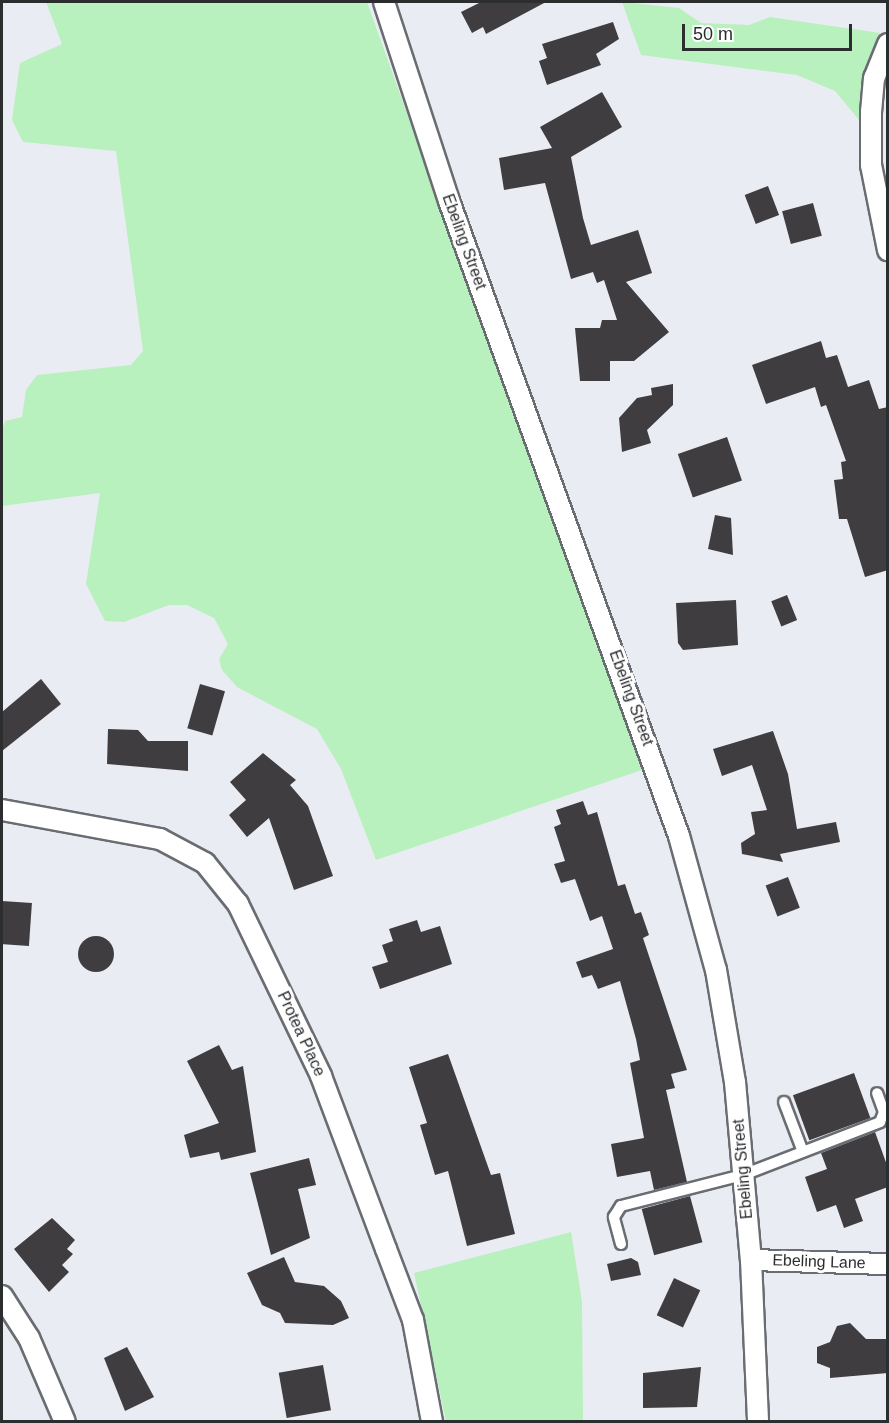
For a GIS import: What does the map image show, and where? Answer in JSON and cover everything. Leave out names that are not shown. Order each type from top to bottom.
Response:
[{"type":"street","name":"Ebeling Street","points":[[384,2],[450,201],[679,836],[716,970],[743,1175],[751,1260],[758,1422]]},
{"type":"street","points":[[888,44],[874,78],[871,111],[871,165],[888,250]]},
{"type":"street","name":"Protea Place","points":[[2,810],[160,839],[205,863],[231,895],[321,1076],[413,1320],[432,1422]]},
{"type":"street","name":"Ebeling Lane","points":[[751,1260],[888,1264]]},
{"type":"street","points":[[2,1296],[33,1348],[65,1422]]},
{"type":"lane","points":[[621,1244],[614,1217],[621,1206],[743,1175],[880,1122],[884,1112],[877,1092]]},
{"type":"lane","points":[[784,1102],[803,1152]]},
{"type":"green space","points":[[46,2],[367,2],[642,770],[376,860],[341,769],[317,729],[237,687],[222,670],[219,659],[228,644],[214,618],[187,605],[169,605],[124,622],[105,621],[86,584],[100,493],[2,506],[2,430],[5,421],[22,417],[26,390],[37,375],[131,365],[143,351],[116,151],[23,142],[12,120],[20,63],[62,44]]},
{"type":"green space","points":[[622,2],[679,8],[701,23],[749,25],[770,17],[880,33],[863,76],[859,120],[835,91],[797,75],[641,55]]},
{"type":"green space","points":[[571,1232],[582,1302],[583,1421],[446,1421],[414,1273]]},
{"type":"building","points":[[481,2],[546,2],[486,34],[483,27],[472,33],[461,12]]},
{"type":"building","points":[[613,22],[619,39],[596,54],[601,65],[547,85],[539,61],[547,58],[542,44]]},
{"type":"building","points":[[602,92],[622,127],[571,157],[583,218],[591,245],[638,230],[652,273],[626,282],[669,332],[634,361],[610,361],[610,381],[580,381],[575,328],[600,328],[602,320],[617,320],[604,280],[597,283],[593,272],[571,279],[545,183],[504,190],[499,158],[552,148],[540,127]]},
{"type":"building","points":[[768,186],[779,215],[756,224],[745,195]]},
{"type":"building","points":[[813,203],[822,236],[791,244],[782,211]]},
{"type":"building","points":[[821,341],[826,358],[837,355],[848,387],[869,380],[879,409],[888,407],[888,570],[865,577],[847,519],[839,519],[834,480],[843,479],[841,462],[846,461],[826,405],[821,407],[815,387],[766,404],[752,365]]},
{"type":"building","points":[[673,384],[673,405],[647,430],[651,443],[622,452],[619,418],[637,398],[652,395],[651,388]]},
{"type":"building","points":[[727,437],[742,480],[693,497],[678,454]]},
{"type":"building","points":[[715,515],[731,518],[733,555],[708,549]]},
{"type":"building","points":[[787,595],[797,620],[781,626],[771,601]]},
{"type":"building","points":[[736,600],[738,645],[683,650],[678,643],[676,603]]},
{"type":"building","points":[[41,679],[61,704],[2,751],[2,712]]},
{"type":"building","points":[[200,684],[225,691],[212,735],[187,728]]},
{"type":"building","points":[[108,729],[138,730],[148,741],[188,741],[188,771],[107,764]]},
{"type":"building","points":[[773,731],[788,774],[797,829],[836,822],[840,842],[780,854],[783,862],[742,854],[741,843],[755,834],[751,812],[767,810],[752,765],[722,776],[713,749]]},
{"type":"building","points":[[263,753],[296,780],[290,785],[308,806],[333,876],[294,890],[269,818],[247,837],[229,815],[246,800],[230,782]]},
{"type":"building","points":[[583,801],[588,815],[597,812],[618,886],[625,884],[635,914],[641,912],[649,935],[643,938],[687,1070],[671,1074],[675,1088],[666,1090],[687,1182],[654,1190],[650,1171],[617,1177],[611,1144],[644,1138],[630,1063],[640,1060],[636,1039],[620,981],[598,989],[592,975],[582,978],[576,962],[613,949],[602,916],[590,921],[575,879],[561,883],[554,864],[565,861],[554,827],[561,824],[556,810]]},
{"type":"building","points":[[788,877],[800,908],[777,916],[766,886]]},
{"type":"building","points":[[2,901],[32,903],[29,946],[2,944]]},
{"type":"building","points":[[417,920],[421,932],[440,926],[452,964],[380,989],[372,967],[388,962],[382,945],[393,941],[389,929]]},
{"type":"building","points":[[96,936],[109,941],[114,954],[109,967],[96,972],[83,967],[78,954],[83,941]]},
{"type":"building","points":[[219,1045],[232,1070],[243,1066],[256,1152],[221,1160],[219,1152],[190,1158],[184,1135],[219,1123],[187,1061]]},
{"type":"building","points":[[448,1054],[491,1175],[500,1173],[515,1234],[467,1246],[448,1171],[435,1175],[420,1125],[427,1123],[409,1067]]},
{"type":"building","points":[[854,1073],[870,1118],[809,1140],[793,1095]]},
{"type":"building","points":[[875,1132],[888,1168],[888,1187],[855,1199],[863,1221],[844,1228],[836,1205],[817,1212],[805,1177],[827,1169],[821,1153]]},
{"type":"building","points":[[309,1158],[316,1185],[298,1189],[310,1238],[271,1255],[250,1173]]},
{"type":"building","points":[[690,1196],[702,1242],[654,1255],[642,1209]]},
{"type":"building","points":[[52,1218],[75,1240],[67,1249],[73,1254],[62,1265],[69,1272],[49,1292],[14,1249]]},
{"type":"building","points":[[284,1257],[295,1282],[324,1286],[341,1301],[349,1318],[333,1325],[285,1323],[280,1313],[262,1305],[247,1273]]},
{"type":"building","points":[[631,1258],[638,1262],[641,1275],[611,1281],[607,1264]]},
{"type":"building","points":[[674,1278],[700,1290],[683,1327],[657,1315]]},
{"type":"building","points":[[850,1323],[866,1339],[888,1339],[888,1373],[830,1378],[830,1368],[817,1363],[817,1347],[830,1342],[837,1326]]},
{"type":"building","points":[[127,1347],[154,1397],[125,1411],[104,1358]]},
{"type":"building","points":[[323,1365],[331,1410],[287,1418],[279,1373]]},
{"type":"building","points":[[701,1367],[697,1407],[643,1408],[643,1373]]}]
